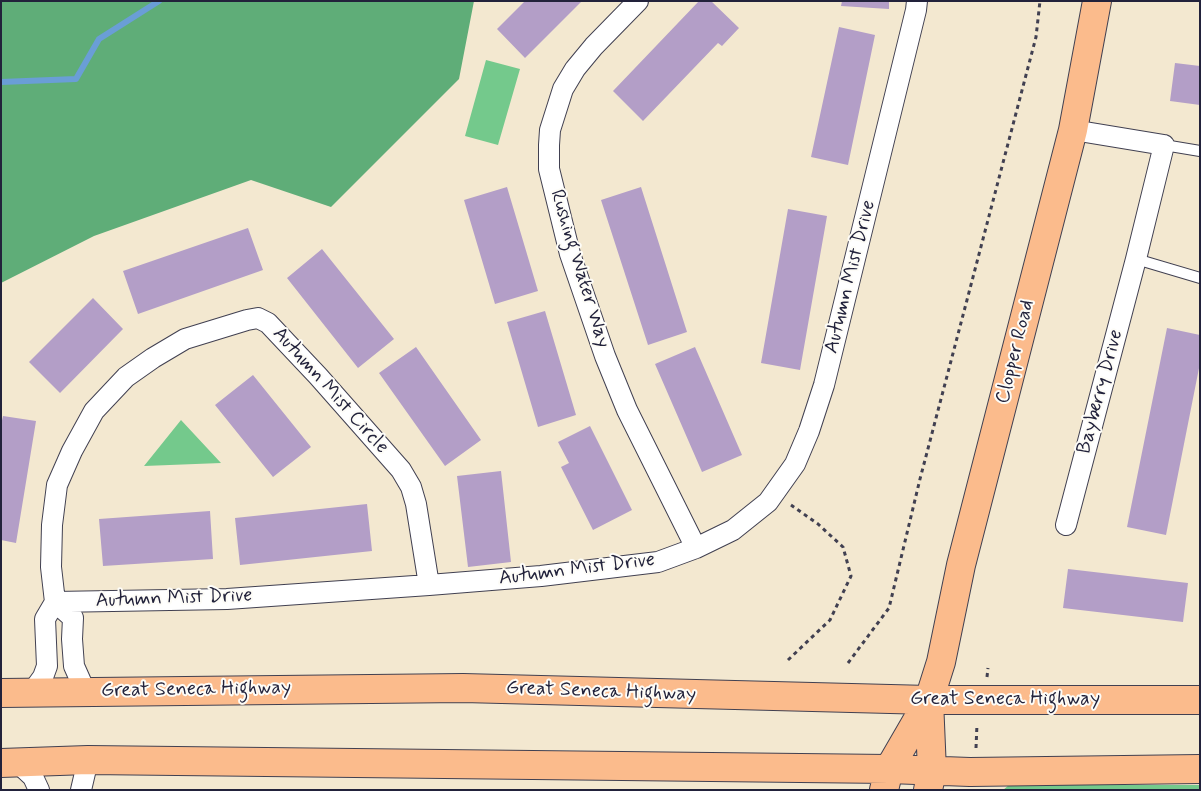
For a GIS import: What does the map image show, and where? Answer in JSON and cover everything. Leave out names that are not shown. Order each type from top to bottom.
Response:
[{"type":"main road","name":"Clopper Road","points":[[887,779],[929,700],[941,662],[961,565],[1073,130],[1096,1]]},
{"type":"main road","name":"Great Seneca Highway","points":[[10,693],[463,688],[929,700],[1200,700]]},
{"type":"main road","name":"Clopper Road","points":[[929,700],[930,780]]},
{"type":"main road","points":[[10,763],[88,760],[930,780],[970,772],[1200,769]]},
{"type":"street","name":"Rushing Water Way","points":[[638,1],[594,46],[575,69],[563,89],[550,130],[549,169],[570,254],[605,356],[627,410],[696,548]]},
{"type":"street","name":"Autumn Mist Drive","points":[[55,602],[228,599],[540,576],[658,562],[696,548],[733,530],[768,502],[795,464],[809,431],[824,385],[917,1]]},
{"type":"street","points":[[1073,130],[1164,145]]},
{"type":"street","name":"Bayberry Drive","points":[[1066,525],[1164,145]]},
{"type":"street","name":"Autumn Mist Circle","points":[[10,693],[35,688],[48,666],[45,619],[55,602],[52,566],[52,525],[58,485],[72,451],[94,411],[126,377],[153,358],[185,339],[247,320],[258,318],[268,322],[318,376],[400,470],[412,487],[429,585]]},
{"type":"street","points":[[55,602],[72,618],[74,666],[82,684],[89,692]]},
{"type":"street","points":[[81,790],[88,760]]},
{"type":"street","points":[[10,763],[33,777],[39,790]]},
{"type":"lane","points":[[1164,145],[1200,151]]},
{"type":"lane","points":[[1136,259],[1200,278]]},
{"type":"path","points":[[848,663],[889,608],[920,480],[1036,37],[1040,1]]},
{"type":"path","points":[[774,494],[818,524],[843,547],[851,576],[830,620],[788,660]]},
{"type":"path","points":[[970,772],[976,750],[976,727],[988,668]]},
{"type":"green space","points":[[1,1],[474,1],[459,79],[331,207],[251,180],[94,236],[1,283]]},
{"type":"green space","points":[[486,60],[520,69],[498,145],[465,136]]},
{"type":"green space","points":[[181,420],[221,463],[144,466]]},
{"type":"green space","points":[[1009,785],[1200,785],[1200,790],[1003,790]]},
{"type":"building","points":[[525,1],[582,1],[525,58],[497,29]]},
{"type":"building","points":[[699,1],[711,1],[739,28],[722,46],[718,43],[643,121],[613,91]]},
{"type":"building","points":[[842,1],[889,1],[889,9],[841,6]]},
{"type":"building","points":[[839,27],[875,35],[848,165],[811,157]]},
{"type":"building","points":[[1175,63],[1200,66],[1200,105],[1170,101]]},
{"type":"building","points":[[507,187],[538,291],[495,304],[464,200]]},
{"type":"building","points":[[641,187],[687,332],[648,345],[601,200]]},
{"type":"building","points":[[788,209],[827,216],[800,370],[761,363]]},
{"type":"building","points":[[248,228],[263,270],[138,314],[123,271]]},
{"type":"building","points":[[322,249],[394,339],[358,368],[287,278]]},
{"type":"building","points":[[93,298],[123,329],[60,393],[29,362]]},
{"type":"building","points":[[545,311],[576,415],[538,427],[507,322]]},
{"type":"building","points":[[1167,328],[1200,335],[1200,363],[1166,535],[1127,527]]},
{"type":"building","points":[[416,347],[481,440],[445,466],[379,373]]},
{"type":"building","points":[[695,347],[742,455],[702,472],[655,364]]},
{"type":"building","points":[[253,375],[311,447],[273,477],[215,405]]},
{"type":"building","points":[[3,416],[36,421],[16,543],[1,540],[1,425]]},
{"type":"building","points":[[590,426],[632,510],[593,530],[561,467],[569,463],[558,442]]},
{"type":"building","points":[[501,471],[511,562],[468,567],[457,476]]},
{"type":"building","points":[[367,504],[372,551],[240,565],[235,518]]},
{"type":"building","points":[[210,511],[213,559],[103,566],[99,519]]},
{"type":"building","points":[[1068,569],[1188,583],[1183,622],[1063,608]]},
{"type":"waterway","points":[[1,82],[76,79],[99,39],[159,1]]}]
